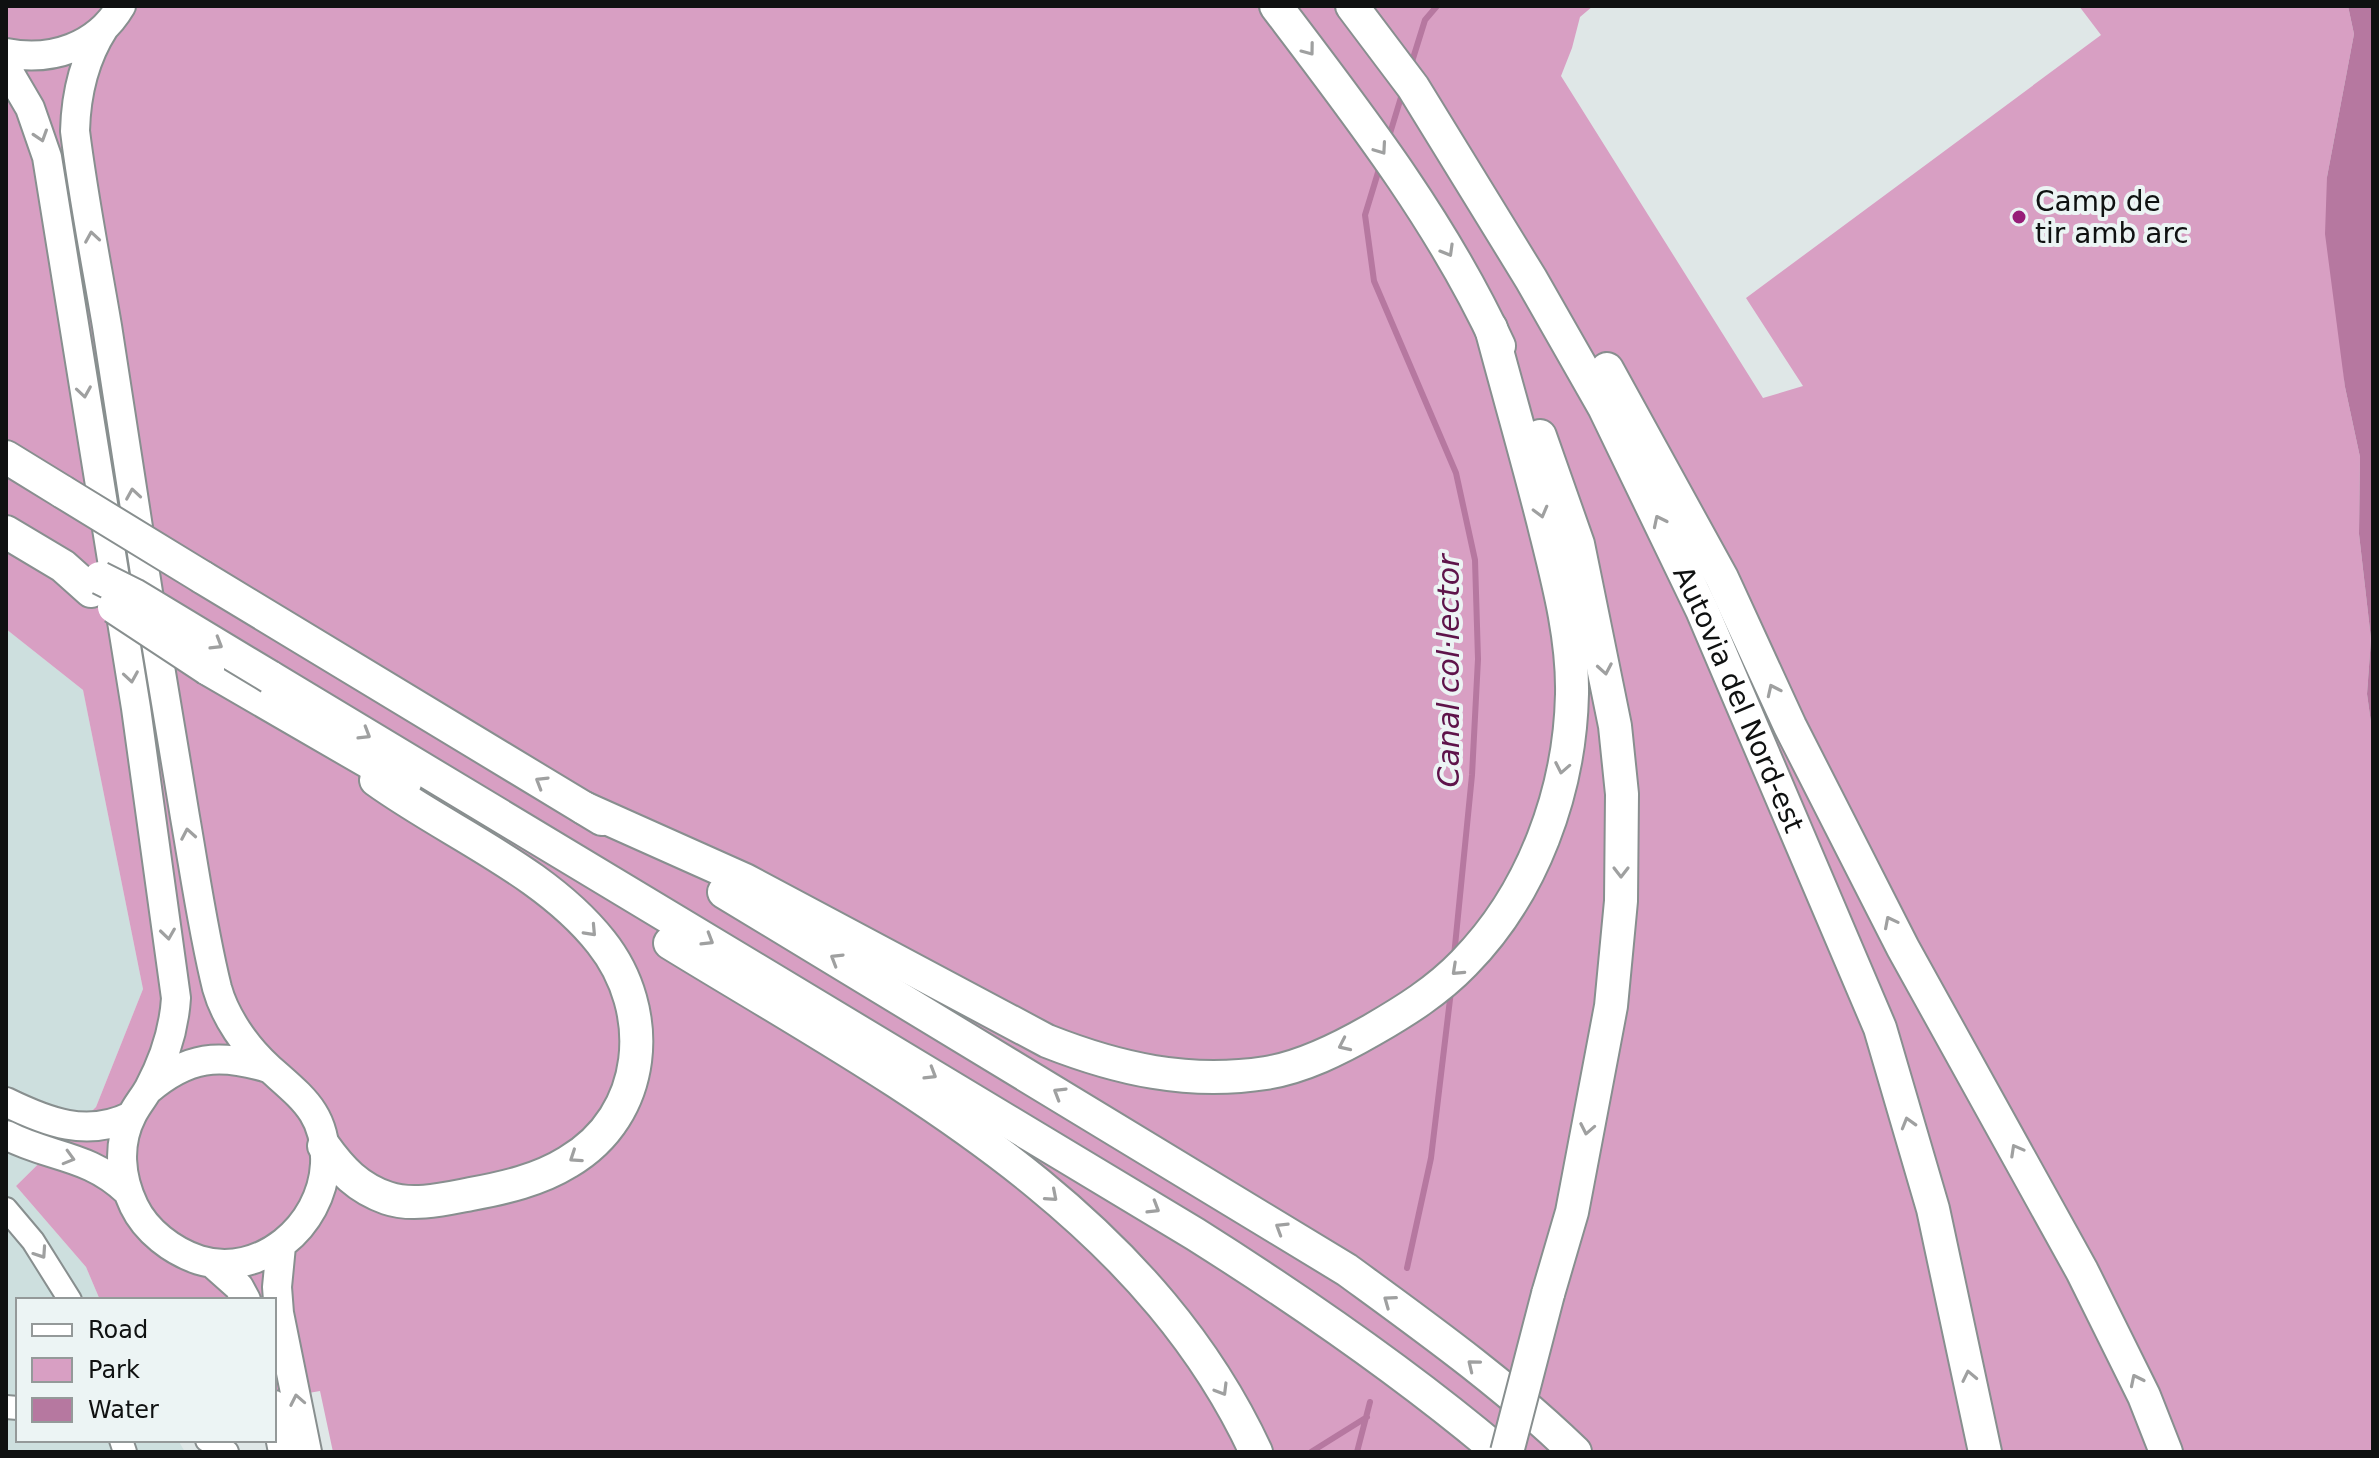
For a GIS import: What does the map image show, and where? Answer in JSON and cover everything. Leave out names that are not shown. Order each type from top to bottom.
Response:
[{"type":"highway","points":[[1276,6],[1421,204],[1491,328],[1538,430],[1578,544],[1613,712],[1622,794],[1621,901],[1611,1006],[1572,1212],[1507,1452]]},
{"type":"highway","name":"Autovia del Nord-est","points":[[1352,6],[1487,191],[1502,231],[1611,420],[1702,610],[1880,1028],[1933,1209],[1985,1452]]},
{"type":"highway","points":[[1487,191],[1620,390],[1722,578],[1790,726],[1903,948],[2082,1271],[2144,1396],[2166,1452]]},
{"type":"highway","points":[[584,808],[745,880],[1047,1041],[1095,1060],[1179,1075],[1235,1076],[1267,1073],[1295,1065],[1349,1043],[1412,1006],[1464,963],[1495,927],[1521,887],[1544,837],[1563,767],[1572,694],[1571,656],[1559,585],[1491,328]]},
{"type":"highway","points":[[6,457],[1347,1270],[1431,1331],[1548,1426],[1575,1452]]},
{"type":"highway","points":[[6,532],[96,585],[208,669],[268,690],[1168,1217],[1326,1318],[1411,1379],[1499,1452]]},
{"type":"highway","points":[[96,585],[134,595],[268,690],[934,1105],[987,1142],[1082,1222],[1154,1294],[1183,1329],[1222,1389],[1254,1448]]},
{"type":"highway","points":[[268,690],[390,791],[524,874],[573,912],[613,958],[625,979],[636,1017],[638,1045],[635,1069],[626,1097],[615,1116],[590,1147],[537,1177],[454,1198],[414,1202],[390,1200],[353,1181],[324,1146]]},
{"type":"main road","points":[[6,53],[38,56],[58,53],[78,46],[112,17]]},
{"type":"main road","points":[[6,67],[30,108],[47,157],[136,708],[173,969],[176,998],[172,1029],[147,1091],[131,1116],[122,1153],[127,1191],[138,1215],[156,1236],[178,1251],[212,1263],[253,1259],[281,1246],[306,1219],[322,1184],[324,1146],[317,1120],[303,1097],[247,1044],[218,993],[199,903],[75,131],[79,86],[94,43],[112,17]]},
{"type":"main road","points":[[147,1091],[176,1069],[196,1061],[218,1058],[240,1060],[269,1068]]},
{"type":"main road","points":[[6,1102],[71,1127],[102,1126],[131,1116]]},
{"type":"main road","points":[[6,1135],[94,1166],[127,1191]]},
{"type":"main road","points":[[281,1246],[277,1287],[279,1313],[307,1452]]},
{"type":"main road","points":[[212,1263],[239,1287],[245,1298]]},
{"type":"main road","points":[[276,1415],[283,1452]]},
{"type":"street","points":[[6,1209],[33,1241],[69,1298]]},
{"type":"shaded area","points":[[6,629],[83,690],[143,989],[96,1107],[16,1186],[86,1267],[99,1298],[16,1298],[16,1442],[179,1442],[185,1452],[6,1452]]},
{"type":"green space","points":[[6,6],[1593,6],[1580,17],[1561,76],[1763,398],[1803,386],[1746,298],[2101,35],[2079,6],[2348,6],[2354,34],[2327,177],[2345,387],[2360,457],[2359,534],[2371,639],[2367,694],[2373,737],[2373,1452],[333,1452],[320,1391],[276,1399],[276,1298],[99,1298],[86,1267],[16,1186],[96,1107],[143,989],[83,690],[6,629]]},
{"type":"water","points":[[2348,6],[2373,6],[2373,737],[2367,694],[2371,639],[2359,534],[2360,457],[2345,387],[2325,234],[2327,177],[2354,34]]},
{"type":"waterway","name":"Canal col·lector","points":[[1410,68],[1425,20],[1437,6]]},
{"type":"waterway","name":"Canal col·lector","points":[[1388,140],[1402,94]]},
{"type":"waterway","name":"Canal col·lector","points":[[1380,166],[1365,215],[1374,281],[1456,473],[1475,560],[1478,659],[1472,775],[1454,956]]},
{"type":"waterway","name":"Canal col·lector","points":[[1407,1268],[1431,1158],[1451,991]]},
{"type":"waterway","name":"Canal col·lector","points":[[1357,1452],[1370,1402]]},
{"type":"waterway","points":[[1311,1452],[1367,1417]]},
{"type":"place","name":"Camp de tir amb arc","points":[[2019,217]]}]
